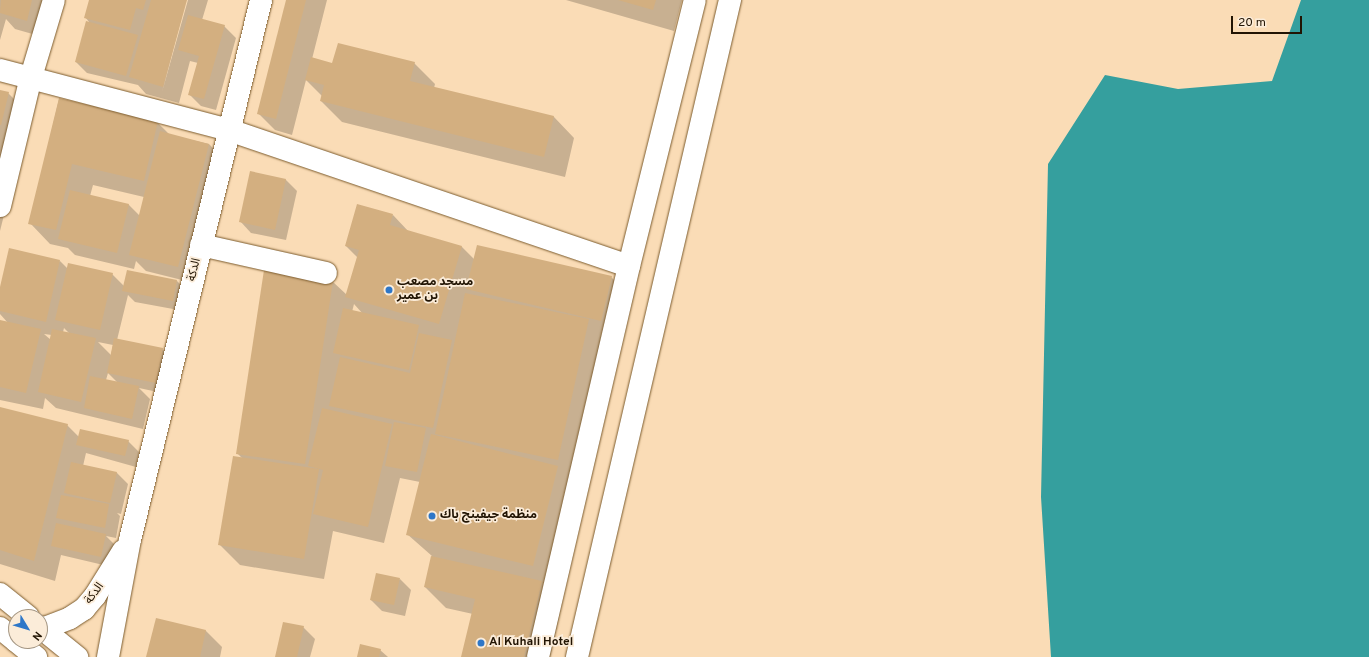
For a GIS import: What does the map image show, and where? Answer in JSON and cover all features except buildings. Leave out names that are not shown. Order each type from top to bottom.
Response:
[{"type":"street","points":[[0,206],[31,77],[54,0]]},
{"type":"street","name":"الدكة","points":[[108,657],[130,540],[260,0]]},
{"type":"street","points":[[538,657],[628,266],[695,0]]},
{"type":"street","points":[[577,657],[730,0]]},
{"type":"street","points":[[0,70],[229,130],[628,266]]},
{"type":"street","points":[[201,245],[326,272]]},
{"type":"street","name":"الدكة","points":[[48,622],[70,618],[84,609],[95,596],[130,540]]},
{"type":"street","points":[[0,594],[18,609]]},
{"type":"street","points":[[0,628],[8,634]]},
{"type":"street","points":[[48,633],[78,657]]},
{"type":"street","points":[[26,649],[36,657]]},
{"type":"water","points":[[1301,0],[1369,0],[1369,657],[1051,657],[1041,497],[1048,164],[1105,75],[1178,89],[1272,81]]},
{"type":"place","name":"مسجد مصعب بن عمير","points":[[389,290]]},
{"type":"place","name":"منظمة جيفينج باك","points":[[432,516]]},
{"type":"place","name":"Al Kuhali Hotel","points":[[481,643]]}]
